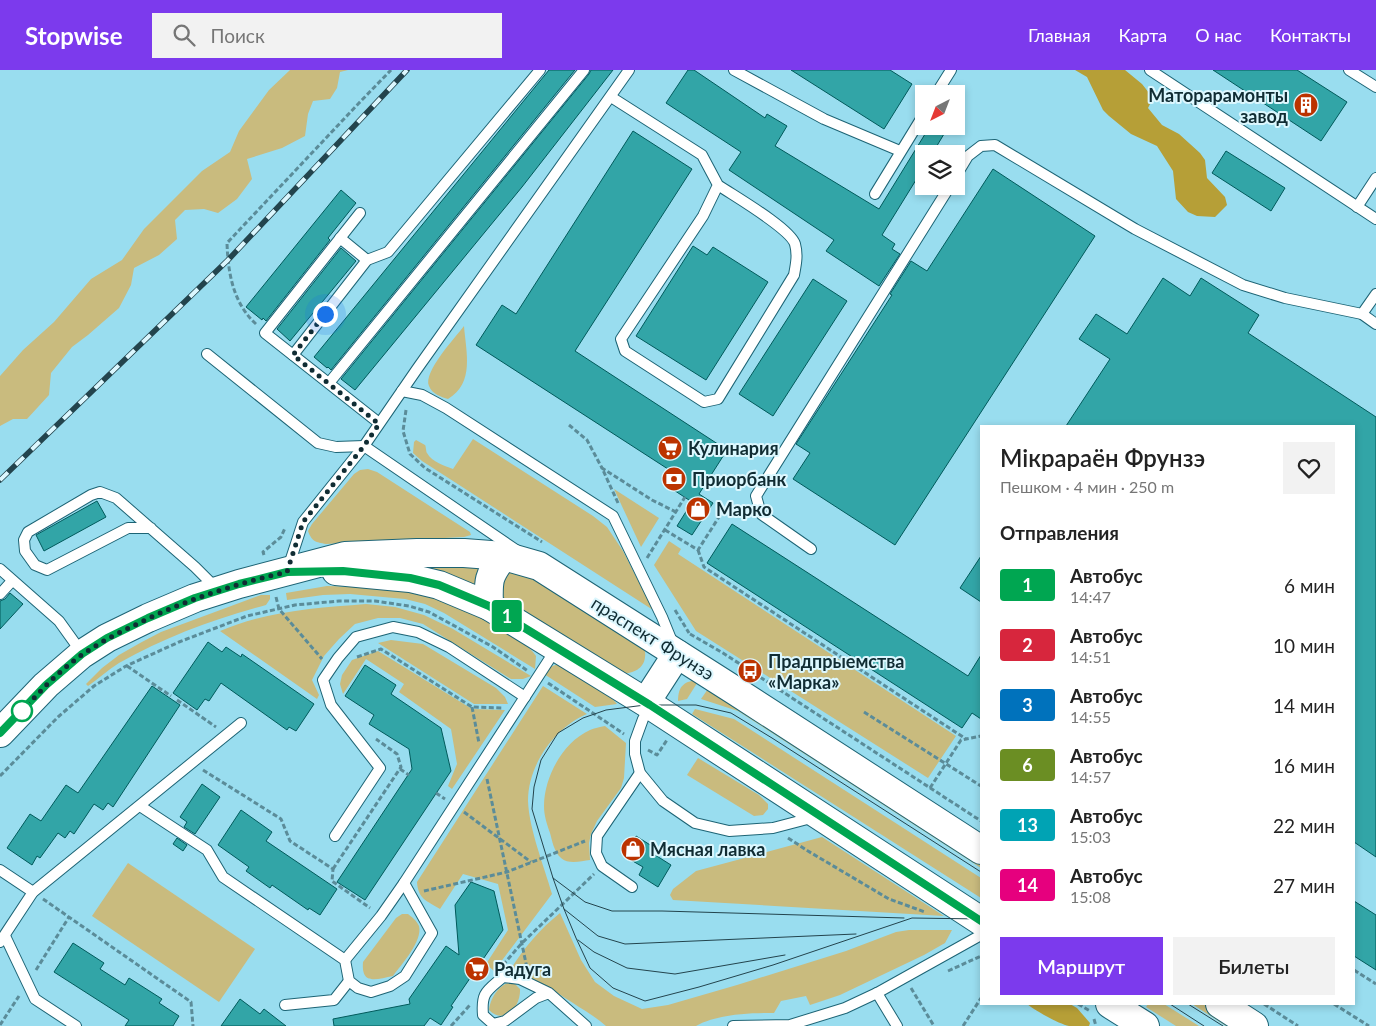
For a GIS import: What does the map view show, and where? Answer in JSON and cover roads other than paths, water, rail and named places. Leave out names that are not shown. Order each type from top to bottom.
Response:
[{"type":"main road","name":"праспект Фрунзэ","points":[[281,582],[345,556],[417,553],[464,553],[504,556],[541,554],[677,654],[980,849]]},
{"type":"main road","points":[[489,606],[488,585],[494,568],[504,556]]},
{"type":"main road","name":"праспект Фрунзэ","points":[[0,733],[46,685],[82,654],[107,638],[195,598],[239,584],[281,582],[343,571],[410,578],[439,585],[489,606],[648,704],[980,920]]},
{"type":"main road","points":[[648,704],[677,654]]},
{"type":"main road","points":[[1112,1005],[1145,1026]]},
{"type":"main road","points":[[1222,1005],[1254,1026]]},
{"type":"lane","points":[[293,355],[367,260],[388,252],[540,70]]},
{"type":"lane","points":[[329,383],[584,70]]},
{"type":"lane","points":[[281,582],[303,522],[364,446],[379,424],[407,392],[416,369],[629,70]]},
{"type":"lane","points":[[734,70],[824,119],[900,151]]},
{"type":"lane","points":[[942,85],[951,70]]},
{"type":"lane","points":[[1150,70],[1376,219]]},
{"type":"lane","points":[[1350,70],[1376,87]]},
{"type":"lane","points":[[611,96],[702,155],[718,185],[783,229],[795,242],[797,259],[794,275],[718,399],[704,402],[625,350],[621,339],[703,216],[718,185]]},
{"type":"lane","points":[[875,194],[915,128]]},
{"type":"lane","points":[[965,161],[968,156],[982,146],[995,145],[1136,229],[1243,285],[1285,298],[1362,314],[1376,324]]},
{"type":"lane","points":[[1357,207],[1376,178]]},
{"type":"lane","points":[[811,549],[761,514],[756,496],[944,195]]},
{"type":"lane","points":[[360,212],[265,332],[379,424]]},
{"type":"lane","points":[[340,238],[367,260]]},
{"type":"lane","points":[[1362,314],[1376,294]]},
{"type":"lane","points":[[207,354],[318,443],[336,447],[364,446],[541,554]]},
{"type":"lane","points":[[407,392],[422,395],[446,408],[613,516],[662,617],[677,654]]},
{"type":"lane","points":[[151,528],[128,528],[47,570],[35,565],[25,551],[24,540],[28,532],[91,495],[100,492],[116,498],[151,528],[195,567],[218,591]]},
{"type":"lane","points":[[0,569],[59,621],[82,654]]},
{"type":"lane","points":[[0,594],[12,581]]},
{"type":"lane","points":[[336,836],[380,768],[331,705],[323,680],[356,637],[393,627],[418,632],[449,648],[525,697]]},
{"type":"lane","points":[[345,960],[381,916],[404,883],[557,647]]},
{"type":"lane","points":[[648,704],[635,741],[635,754],[640,773],[663,801],[695,823],[730,831],[773,828],[821,816]]},
{"type":"lane","points":[[76,1026],[36,999],[2,939],[33,892],[241,723]]},
{"type":"lane","points":[[632,887],[602,866],[596,853],[597,836],[640,773]]},
{"type":"lane","points":[[140,806],[207,850],[223,877],[345,960],[349,980],[358,988],[371,992],[390,986],[405,976],[432,933],[404,883]]},
{"type":"lane","points":[[0,870],[33,892]]},
{"type":"lane","points":[[733,1026],[791,1025],[845,1008],[877,993],[980,936]]},
{"type":"lane","points":[[549,993],[536,998],[505,1021],[493,1024],[483,1015],[478,999],[503,977],[520,979],[549,993],[586,1026]]},
{"type":"lane","points":[[285,1005],[334,1000],[349,980]]},
{"type":"lane","points":[[877,993],[897,1026]]},
{"type":"tram line","points":[[980,871],[731,713],[696,705],[645,705],[606,710],[583,718],[558,733],[541,760],[534,787],[532,809],[553,878],[564,909],[590,968],[613,988],[645,1001],[773,965],[912,918],[980,919]]},
{"type":"tram line","points":[[553,878],[585,902],[612,911],[904,918]]},
{"type":"tram line","points":[[564,909],[598,936],[625,944],[856,934]]},
{"type":"tram line","points":[[578,940],[594,952],[627,968],[675,974],[785,955]]},
{"type":"tram line","points":[[1172,1005],[1204,1026]]},
{"type":"tram line","points":[[1190,1005],[1223,1026]]},
{"type":"railway","points":[[0,480],[228,260],[407,70]]},
{"type":"place","name":"Маторарамонты завод","points":[[1306,105]]},
{"type":"place","name":"Кулинария","points":[[670,448]]},
{"type":"place","name":"Приорбанк","points":[[674,479]]},
{"type":"place","name":"Марко","points":[[698,509]]},
{"type":"place","name":"Прадпрыемства «Марка»","points":[[750,671]]},
{"type":"place","name":"Мясная лавка","points":[[633,849]]},
{"type":"place","name":"Радуга","points":[[477,969]]}]
